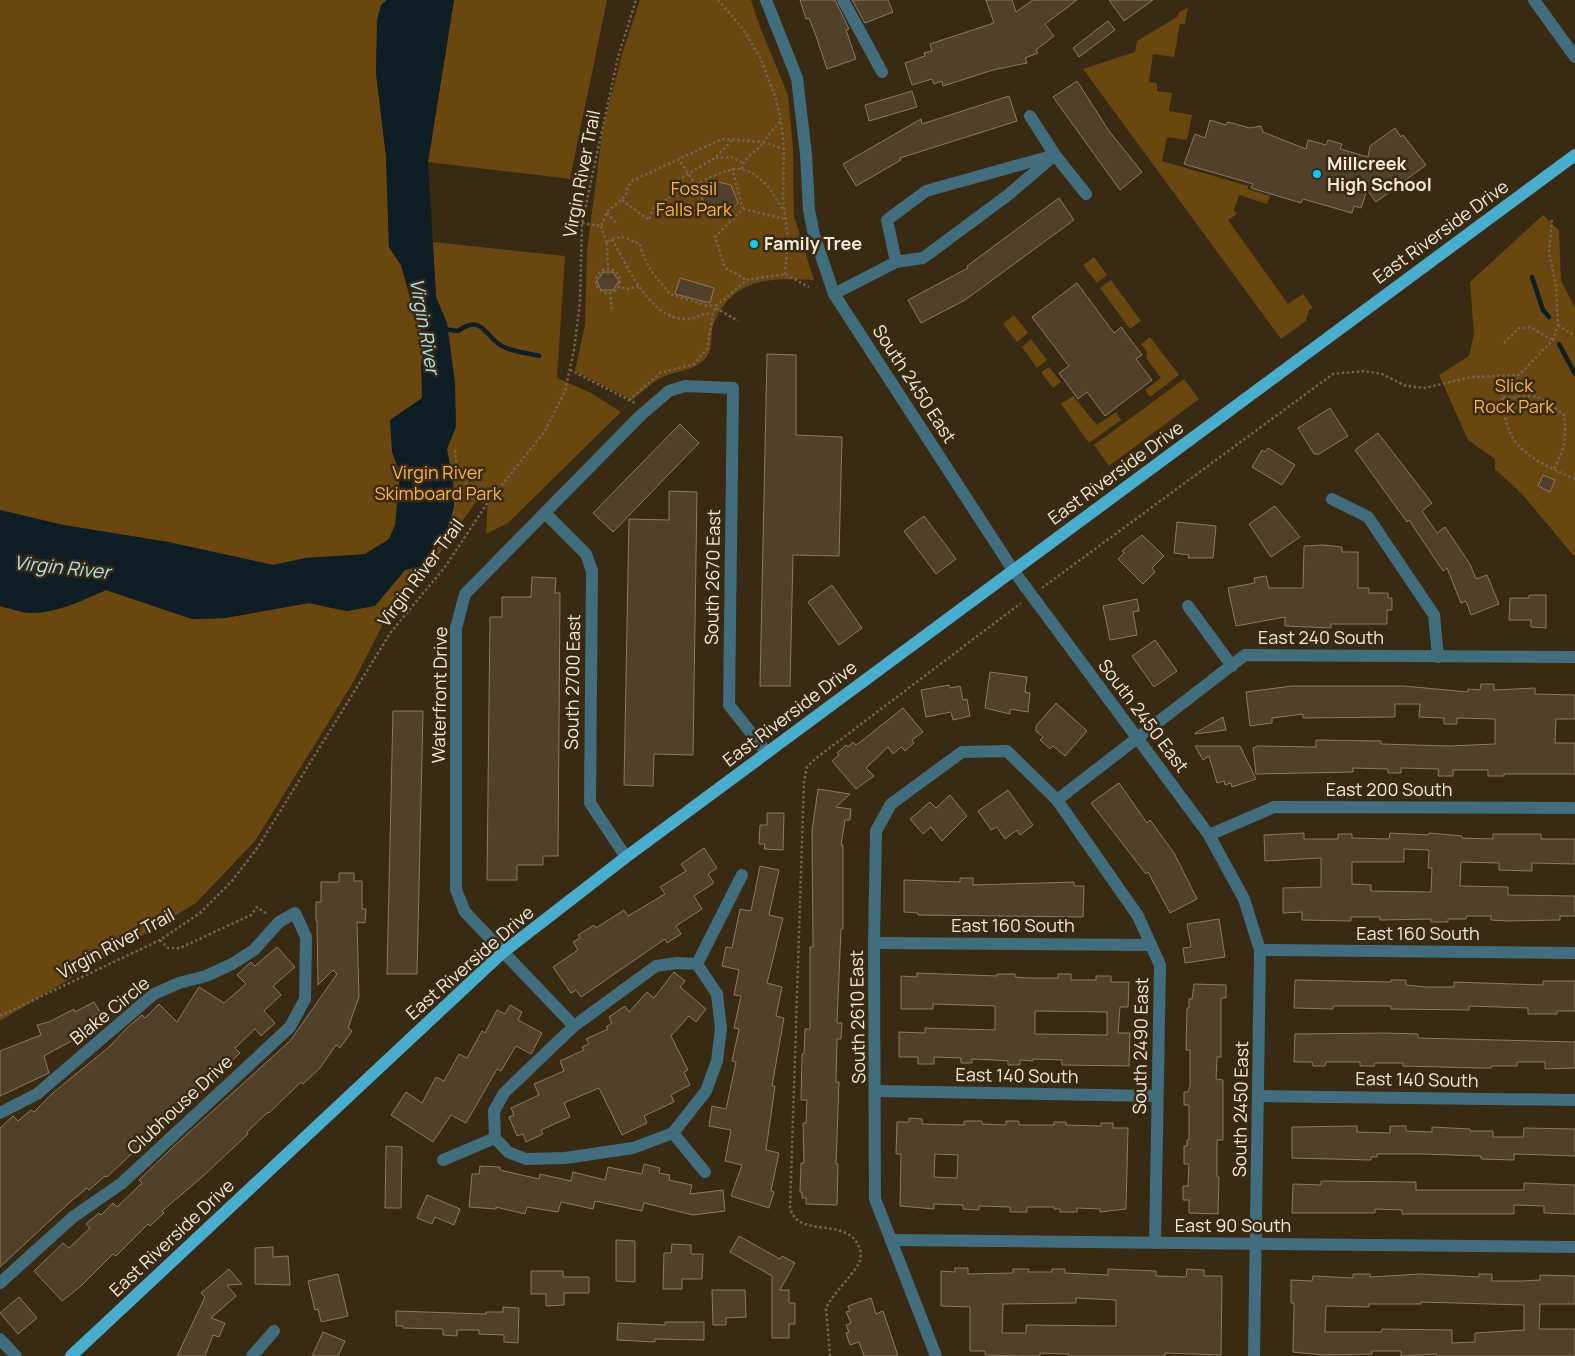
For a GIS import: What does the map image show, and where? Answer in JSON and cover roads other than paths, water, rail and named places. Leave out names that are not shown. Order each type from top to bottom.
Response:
[{"type":"main road","name":"East Riverside Drive","points":[[71,1356],[502,953],[626,857],[1575,155]]},
{"type":"street","name":"South 2450 East","points":[[766,0],[796,78],[806,155],[808,210],[814,235],[834,294],[1013,570],[1209,835],[1244,899],[1260,950],[1254,1356]]},
{"type":"street","points":[[843,0],[882,72]]},
{"type":"street","points":[[1534,0],[1575,57]]},
{"type":"street","points":[[1030,116],[1055,155],[1086,194]]},
{"type":"street","points":[[834,294],[896,262],[923,258],[1008,195],[1055,155]]},
{"type":"street","points":[[896,262],[887,220],[926,190],[1055,155]]},
{"type":"street","name":"Waterfront Drive","points":[[574,1026],[502,953],[465,912],[456,890],[456,628],[466,594],[668,391],[685,386],[733,388]]},
{"type":"street","name":"South 2670 East","points":[[733,388],[729,705],[767,753]]},
{"type":"street","points":[[1332,498],[1368,517],[1434,615],[1438,656]]},
{"type":"street","name":"South 2700 East","points":[[546,514],[586,554],[592,571],[590,803],[626,857]]},
{"type":"street","points":[[1188,606],[1232,666]]},
{"type":"street","name":"East 240 South","points":[[1057,800],[1245,655],[1575,657]]},
{"type":"street","name":"South 2490 East","points":[[1007,751],[1057,800],[1138,916],[1160,965],[1155,1243]]},
{"type":"street","name":"South 2610 East","points":[[936,1356],[875,1199],[874,943],[876,831],[891,804],[962,752],[1007,751]]},
{"type":"street","name":"East 200 South","points":[[1209,835],[1274,807],[1575,808]]},
{"type":"street","points":[[697,964],[742,875]]},
{"type":"street","name":"Blake Circle","points":[[0,1113],[37,1094],[154,994],[179,983],[206,976],[232,964],[254,950],[279,922],[295,913]]},
{"type":"street","name":"Clubhouse Drive","points":[[0,1283],[73,1217],[122,1183],[290,1027],[305,999],[306,937],[295,913]]},
{"type":"street","name":"East 160 South","points":[[874,943],[1151,945]]},
{"type":"street","name":"East 160 South","points":[[1260,950],[1575,953]]},
{"type":"street","points":[[677,963],[697,964],[718,994],[721,1029],[717,1061],[706,1090],[672,1133],[633,1148],[565,1158],[536,1159],[526,1159],[508,1152],[495,1138],[494,1111],[504,1093],[574,1026],[656,966],[677,963]]},
{"type":"street","name":"East 140 South","points":[[876,1091],[1157,1096]]},
{"type":"street","name":"East 140 South","points":[[1259,1096],[1575,1100]]},
{"type":"street","points":[[672,1133],[706,1172]]},
{"type":"street","points":[[443,1160],[495,1138]]},
{"type":"street","name":"East 90 South","points":[[892,1240],[1575,1246]]},
{"type":"street","points":[[252,1356],[274,1331]]},
{"type":"street","points":[[0,1339],[16,1356]]},
{"type":"water","name":"Virgin River","points":[[387,0],[454,0],[428,162],[436,297],[447,323],[455,383],[456,427],[447,449],[453,480],[454,507],[444,540],[422,566],[405,570],[375,606],[347,611],[309,603],[225,618],[192,619],[106,590],[89,598],[50,611],[31,613],[0,606],[0,510],[63,525],[168,542],[273,565],[306,558],[365,554],[389,539],[395,525],[400,474],[392,452],[390,420],[422,398],[421,362],[426,346],[401,265],[389,247],[386,156],[376,73],[377,20],[381,5]]},
{"type":"waterway","points":[[1532,277],[1543,310],[1549,317]]},
{"type":"waterway","name":"Virgin River","points":[[443,329],[458,331],[473,324],[479,326],[504,347],[539,356]]},
{"type":"waterway","points":[[1559,344],[1575,374]]},
{"type":"place","name":"Millcreek High School","points":[[1317,174]]},
{"type":"place","name":"Family Tree","points":[[754,244]]},
{"type":"park label","name":"Fossil Falls Park","points":[[694,199]]},
{"type":"park label","name":"Slick Rock Park","points":[[1514,396]]},
{"type":"park label","name":"Virgin River Skimboard Park","points":[[438,483]]}]
